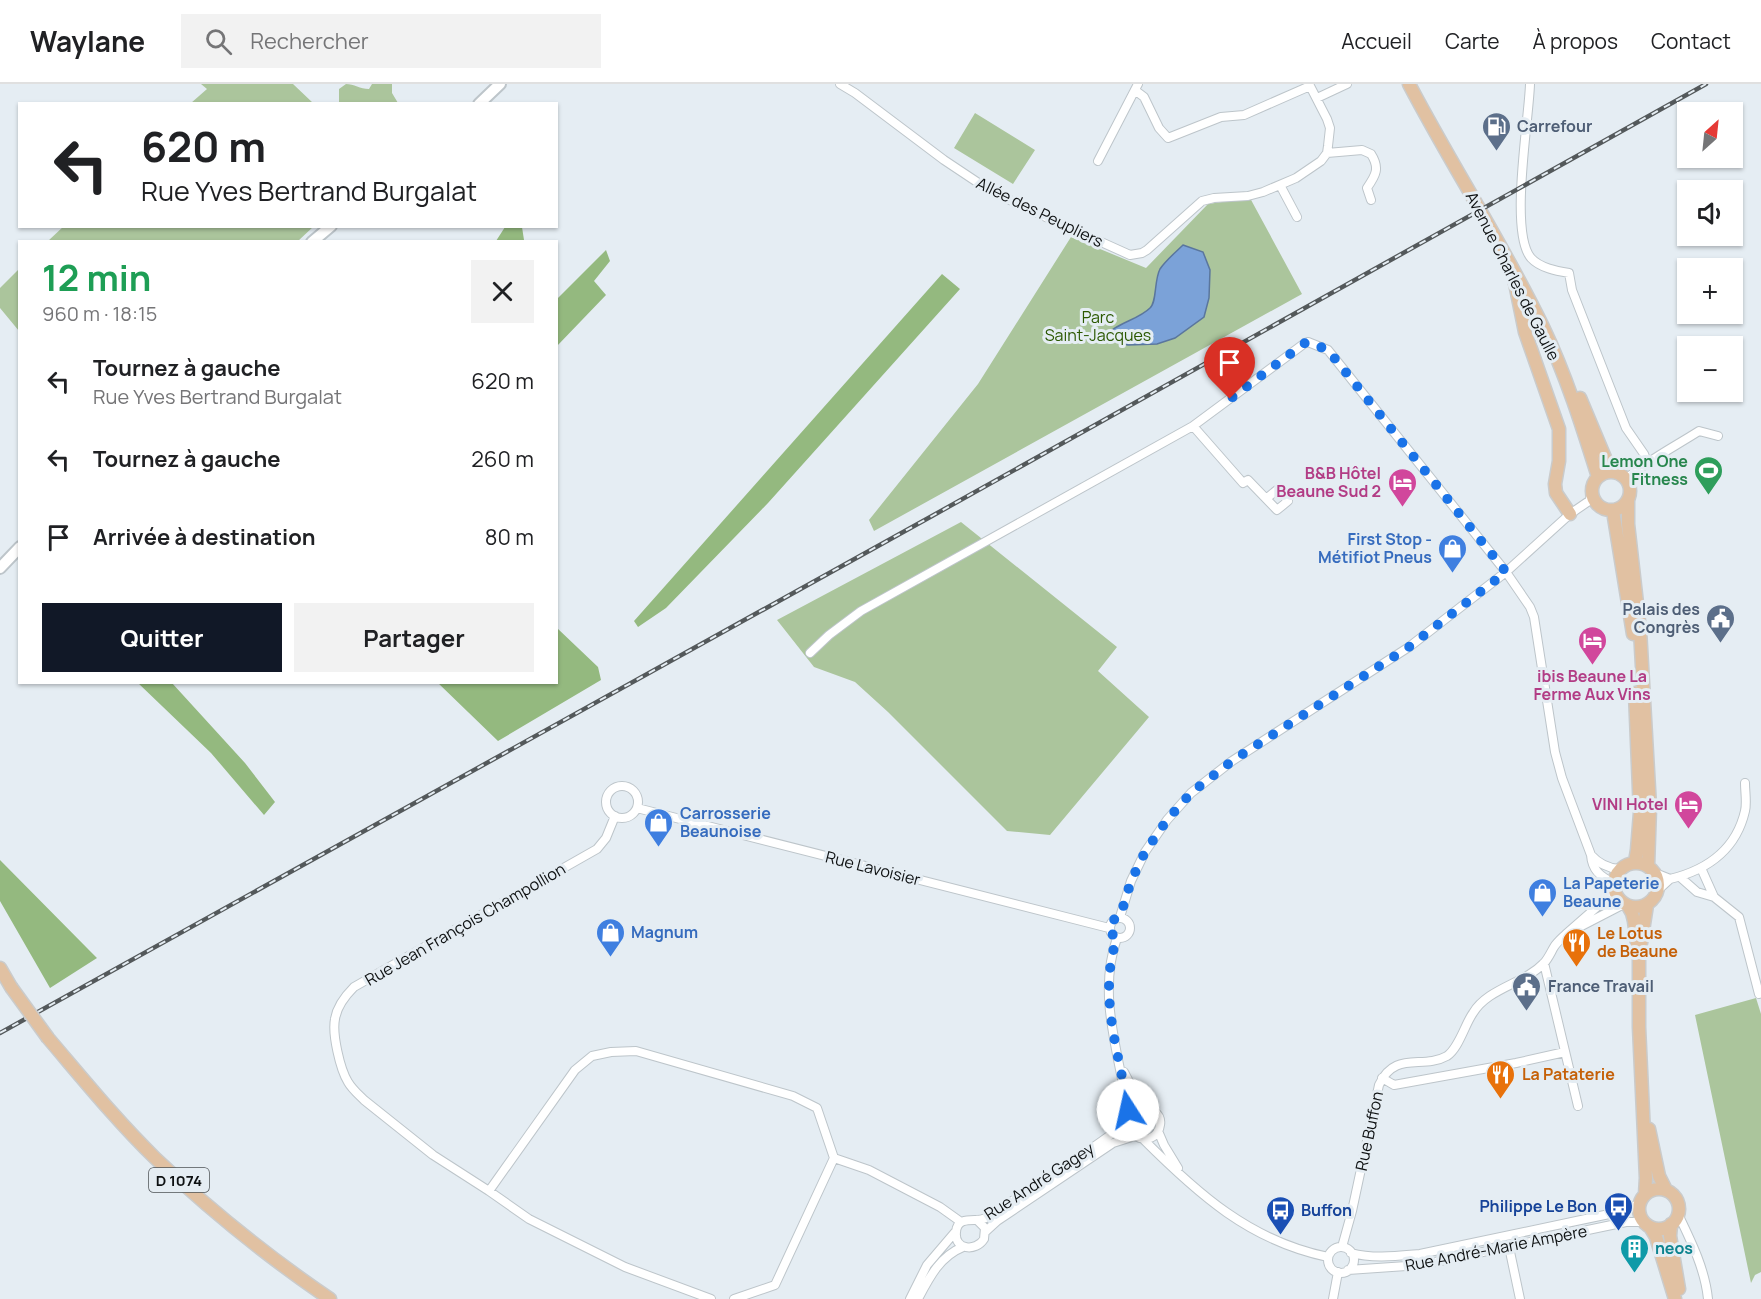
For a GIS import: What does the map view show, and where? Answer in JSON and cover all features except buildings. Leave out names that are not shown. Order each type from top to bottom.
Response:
[{"type":"main road","points":[[481,102],[500,84]]},
{"type":"main road","name":"Avenue Charles de Gaulle","points":[[1409,84],[1544,328],[1564,375],[1598,477]]},
{"type":"main road","name":"Avenue Charles de Gaulle","points":[[1416,84],[1500,232],[1571,378],[1611,472]]},
{"type":"main road","points":[[314,240],[329,228]]},
{"type":"main road","points":[[1511,267],[1525,332],[1559,429],[1556,493],[1570,514]]},
{"type":"main road","points":[[1626,905],[1641,907],[1655,896],[1658,890],[1658,884],[1651,870],[1650,807],[1640,630],[1628,524],[1630,489],[1626,479],[1617,473],[1611,472],[1598,477],[1594,482],[1592,495],[1598,505],[1607,510],[1612,511],[1624,506],[1628,500]]},
{"type":"main road","points":[[1612,511],[1634,638],[1640,813],[1635,862]]},
{"type":"main road","points":[[0,568],[18,549]]},
{"type":"main road","points":[[1651,870],[1635,862],[1624,866],[1619,869],[1614,888],[1632,912],[1639,959],[1647,1183],[1640,1212],[1656,1237],[1675,1299]]},
{"type":"main road","points":[[1639,959],[1647,904]]},
{"type":"main road","name":"D 1074","points":[[0,968],[11,987]]},
{"type":"main road","name":"D 1074","points":[[0,973],[48,1038],[127,1129],[191,1191],[267,1255],[330,1299]]},
{"type":"main road","points":[[1644,1113],[1659,1176],[1666,1190],[1677,1199],[1679,1208],[1670,1236],[1681,1299]]},
{"type":"main road","points":[[1643,1199],[1656,1189],[1666,1190]]},
{"type":"main road","points":[[1647,1224],[1660,1229],[1675,1219]]},
{"type":"street","name":"Allée des Peupliers","points":[[840,84],[978,182],[1028,209],[1124,253],[1137,254],[1148,250],[1202,201],[1263,192],[1316,165],[1327,153]]},
{"type":"street","points":[[1317,98],[1347,84]]},
{"type":"street","points":[[1530,84],[1520,221],[1524,243],[1531,258],[1545,267],[1569,273],[1572,290],[1626,428],[1647,462]]},
{"type":"street","points":[[1098,161],[1137,87],[1159,128],[1168,138],[1221,117],[1244,115],[1309,85],[1330,128],[1327,153],[1362,150],[1371,154],[1377,168],[1376,176],[1367,188],[1371,200]]},
{"type":"street","points":[[1280,185],[1297,217]]},
{"type":"street","points":[[810,653],[861,610],[1193,426],[1308,342],[1328,350],[1506,572],[1530,607],[1534,617],[1555,752],[1562,778],[1591,855],[1594,869],[1614,888]]},
{"type":"street","points":[[1193,426],[1243,483],[1248,480],[1267,498]]},
{"type":"street","points":[[1626,479],[1647,462],[1699,431],[1718,436]]},
{"type":"street","points":[[1120,917],[1129,923],[1130,930],[1124,938],[1117,938],[1111,934],[1109,928],[1111,921],[1120,917],[1131,881],[1145,852],[1167,820],[1191,793],[1232,761],[1409,647],[1506,572],[1570,514],[1589,501],[1592,495]]},
{"type":"street","points":[[1658,890],[1670,879],[1692,872],[1717,859],[1735,838],[1746,810],[1744,783]]},
{"type":"street","points":[[618,787],[626,787],[634,792],[638,800],[637,808],[628,817],[615,816],[608,810],[607,801],[610,792],[618,787]]},
{"type":"street","name":"Rue Lavoisier","points":[[637,808],[1109,928]]},
{"type":"street","name":"Rue Jean François Champollion","points":[[615,816],[606,838],[597,849],[363,981],[347,994],[337,1010],[334,1032],[345,1077],[355,1092],[433,1155],[528,1219],[625,1267],[711,1299]]},
{"type":"street","points":[[1591,855],[1607,867],[1619,869]]},
{"type":"street","points":[[1701,868],[1714,897]]},
{"type":"street","points":[[1651,870],[1670,879]]},
{"type":"street","points":[[1680,877],[1697,892],[1714,897],[1739,917],[1759,994]]},
{"type":"street","name":"Rue Buffon","points":[[1342,1247],[1382,1078],[1389,1070],[1400,1065],[1448,1055],[1456,1045],[1473,1012],[1485,999],[1517,982],[1544,963],[1566,934],[1614,888]]},
{"type":"street","name":"Rue Buffon","points":[[1566,934],[1626,905]]},
{"type":"street","points":[[1117,938],[1110,966],[1109,1006],[1130,1129],[1213,1203],[1247,1227],[1279,1242],[1328,1257]]},
{"type":"street","points":[[1544,963],[1578,1106]]},
{"type":"street","points":[[489,1191],[575,1070],[592,1056],[611,1052],[636,1052],[793,1096],[817,1108],[834,1158],[775,1285],[734,1299]]},
{"type":"street","points":[[1382,1078],[1394,1084],[1565,1052]]},
{"type":"street","points":[[1120,1065],[1146,1108]]},
{"type":"street","points":[[1129,1119],[1137,1109],[1146,1108],[1153,1110],[1159,1117],[1158,1131],[1152,1137],[1139,1137]]},
{"type":"street","name":"Rue André Gagey","points":[[977,1220],[994,1213],[1109,1137],[1129,1119]]},
{"type":"street","points":[[1158,1131],[1184,1177]]},
{"type":"street","name":"Rue André Gagey","points":[[985,1232],[997,1221],[1113,1143],[1139,1137]]},
{"type":"street","points":[[834,1158],[869,1170],[945,1210],[961,1222]]},
{"type":"street","name":"Rue André-Marie Ampère","points":[[1342,1247],[1351,1253],[1367,1256],[1420,1254],[1614,1213],[1630,1208],[1643,1199]]},
{"type":"street","points":[[910,1299],[927,1265],[961,1222],[969,1219],[977,1220],[983,1225],[984,1239],[980,1246],[972,1249],[963,1247],[957,1240],[956,1231]]},
{"type":"street","points":[[1675,1219],[1689,1234],[1700,1264],[1708,1299]]},
{"type":"street","name":"Rue André-Marie Ampère","points":[[1338,1272],[1421,1265],[1626,1222],[1647,1224]]},
{"type":"street","points":[[918,1299],[939,1264],[950,1254],[963,1247]]},
{"type":"street","points":[[1333,1299],[1338,1272],[1331,1268],[1328,1257],[1332,1250],[1342,1247]]},
{"type":"street","points":[[1509,1247],[1520,1299]]},
{"type":"street","points":[[1348,1270],[1353,1260],[1351,1253]]},
{"type":"green space","points":[[201,84],[293,84],[312,102],[192,102],[207,89]]},
{"type":"green space","points":[[346,84],[369,89],[372,84],[392,84],[392,93],[397,102],[339,102],[339,89]]},
{"type":"green space","points":[[975,113],[1035,150],[1013,184],[954,148]]},
{"type":"green space","name":"Parc Saint-Jacques","points":[[1250,198],[1302,294],[874,531],[869,520],[978,384],[1071,237],[1146,268],[1208,204]]},
{"type":"green space","points":[[62,228],[312,228],[299,240],[49,240]]},
{"type":"green space","points":[[504,228],[522,228],[524,240],[497,240]]},
{"type":"green space","points":[[606,250],[610,261],[594,281],[606,295],[558,345],[558,298]]},
{"type":"green space","points":[[18,270],[18,330],[0,308],[0,288]]},
{"type":"green space","points":[[942,274],[960,289],[768,503],[666,608],[638,627],[634,621]]},
{"type":"green space","points":[[961,522],[1117,647],[1098,671],[1149,717],[1050,835],[1007,831],[855,682],[814,667],[777,620]]},
{"type":"green space","points":[[558,629],[598,667],[601,680],[498,741],[439,684],[558,684]]},
{"type":"green space","points":[[139,684],[173,684],[245,763],[275,802],[264,815],[211,753]]},
{"type":"green space","points":[[0,860],[97,958],[50,988],[0,901]]},
{"type":"green space","points":[[1756,998],[1761,1014],[1761,1272],[1755,1275],[1751,1283],[1695,1015]]},
{"type":"water","points":[[1183,245],[1203,252],[1210,270],[1209,298],[1204,317],[1175,338],[1157,344],[1128,345],[1104,339],[1113,329],[1150,308],[1154,301],[1160,269]]},
{"type":"railway","points":[[0,1033],[1706,84]]},
{"type":"place","name":"Carrefour","points":[[1496,152]]},
{"type":"place","name":"Lemon One Fitness","points":[[1709,496]]},
{"type":"place","name":"B&B Hôtel Beaune Sud 2","points":[[1402,508]]},
{"type":"place","name":"First Stop - Métifiot Pneus","points":[[1453,574]]},
{"type":"place","name":"Palais des Congrès","points":[[1721,644]]},
{"type":"place","name":"ibis Beaune La Ferme Aux Vins","points":[[1592,666]]},
{"type":"place","name":"VINI Hotel","points":[[1689,830]]},
{"type":"place","name":"Carrosserie Beaunoise","points":[[659,848]]},
{"type":"place","name":"La Papeterie Beaune","points":[[1542,918]]},
{"type":"place","name":"Magnum","points":[[610,958]]},
{"type":"place","name":"Le Lotus de Beaune","points":[[1576,968]]},
{"type":"place","name":"France Travail","points":[[1527,1012]]},
{"type":"place","name":"La Pataterie","points":[[1501,1100]]},
{"type":"place","name":"Philippe Le Bon","points":[[1618,1232]]},
{"type":"place","name":"Buffon","points":[[1280,1236]]},
{"type":"place","name":"neos","points":[[1634,1274]]},
{"type":"route","points":[[1128,1110],[1109,1006],[1110,966],[1117,938],[1111,934],[1109,928],[1111,921],[1120,917],[1125,897],[1138,866],[1167,820],[1191,793],[1219,770],[1409,647],[1506,572],[1328,350],[1308,342],[1305,343],[1230,399]]}]
